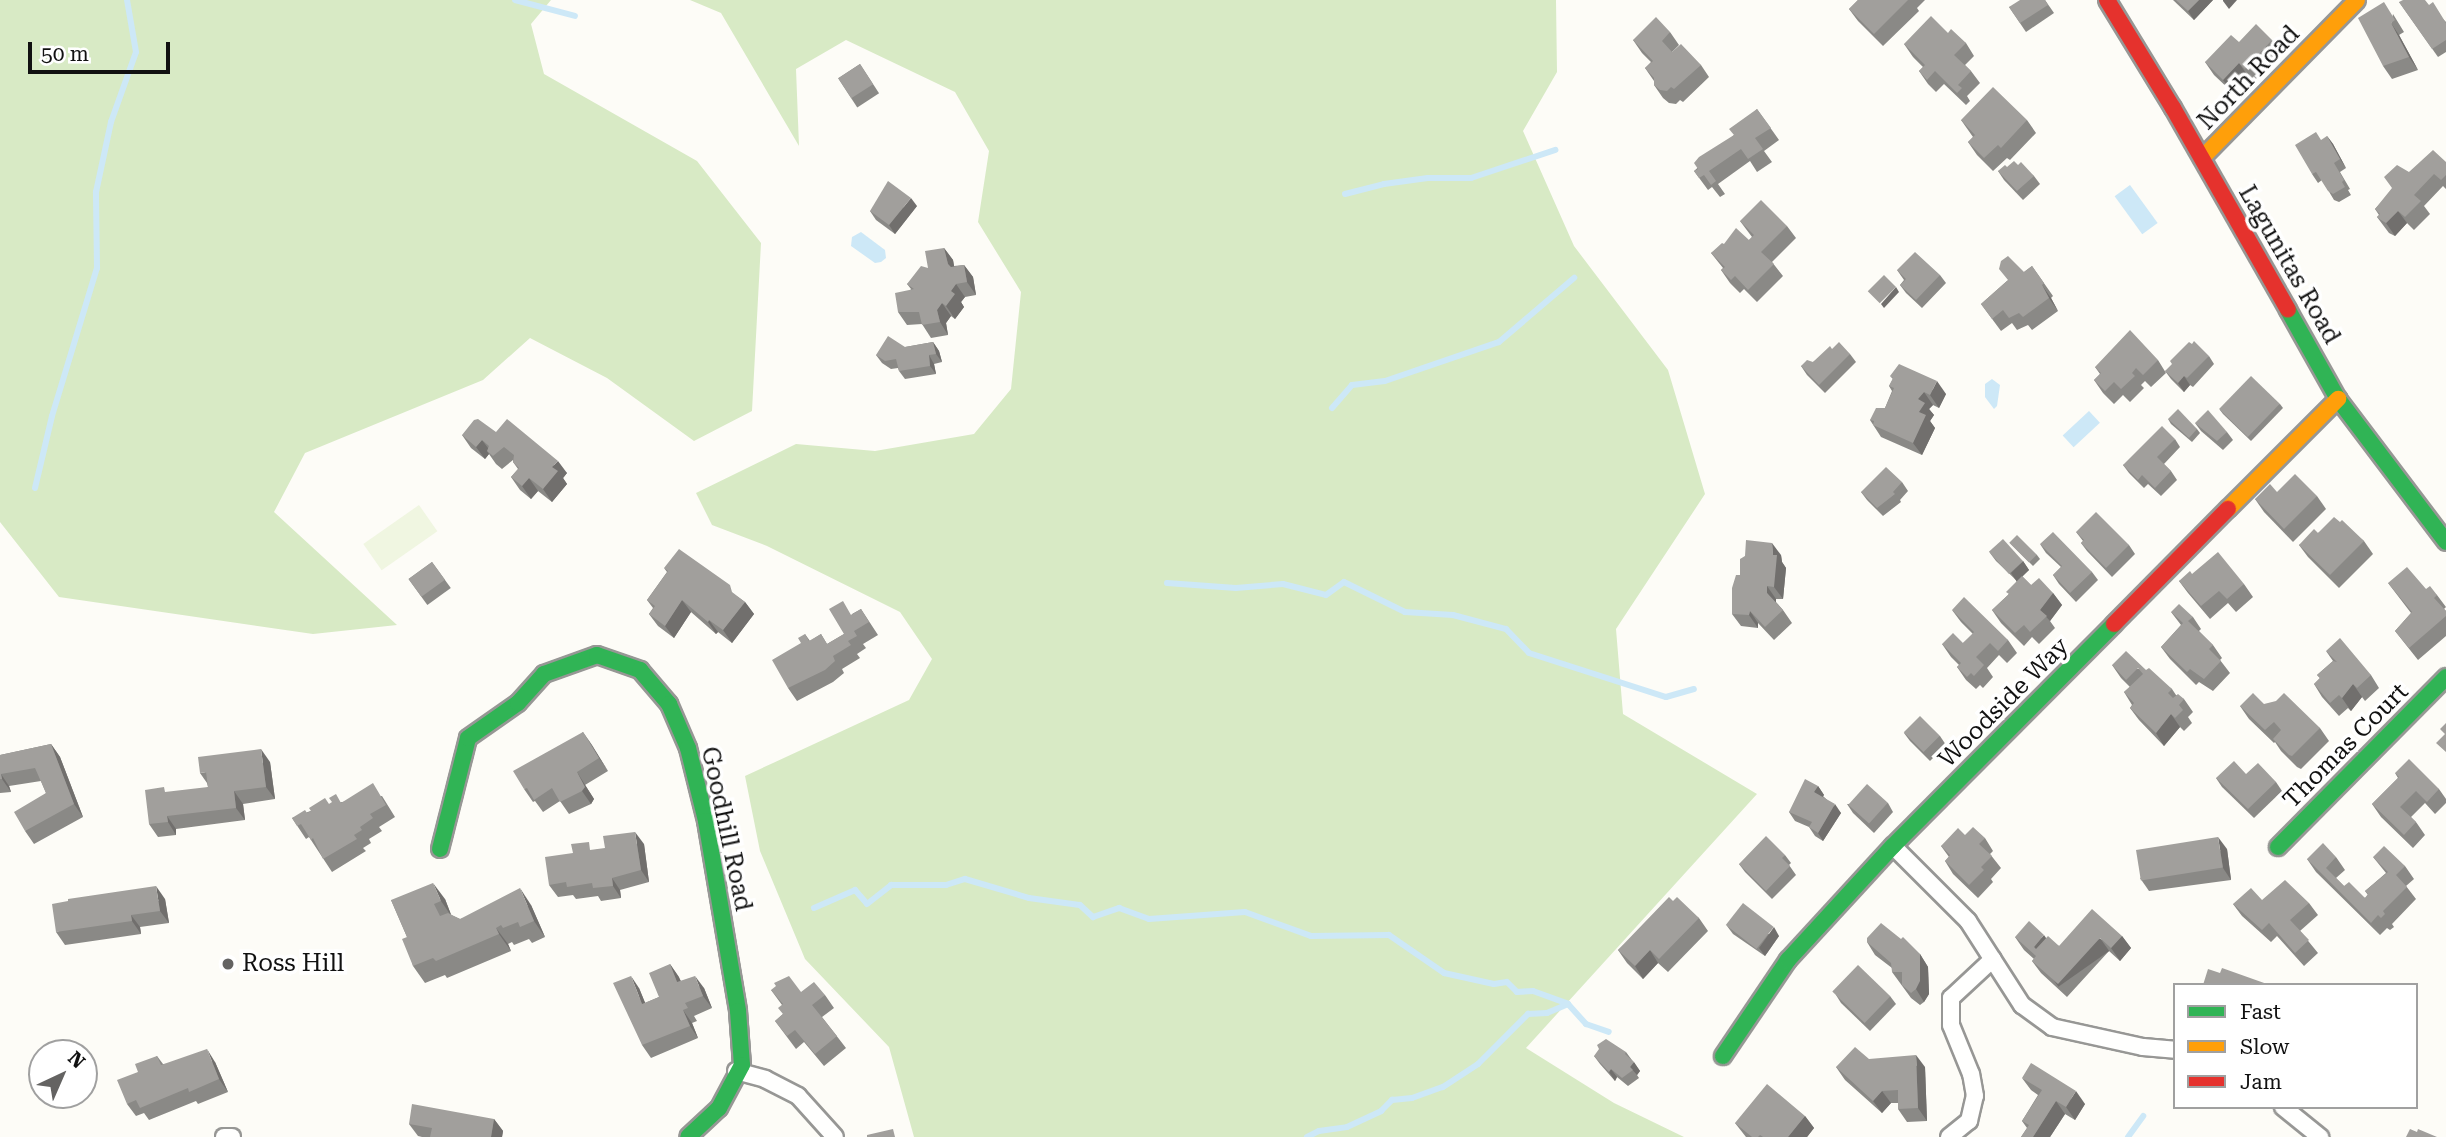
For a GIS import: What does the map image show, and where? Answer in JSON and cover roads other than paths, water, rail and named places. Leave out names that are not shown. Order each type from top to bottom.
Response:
[{"type":"street","name":"Lagunitas Road","points":[[2107,0],[2202,159],[2339,399],[2446,542]]},
{"type":"street","name":"North Road","points":[[2202,159],[2357,0]]},
{"type":"street","name":"Woodside Way","points":[[1723,1056],[1788,960],[1894,846],[2339,399]]},
{"type":"street","name":"Goodhill Road","points":[[440,849],[468,738],[518,703],[544,674],[597,655],[640,670],[669,704],[688,748],[706,821],[738,1011],[742,1065],[736,1071],[719,1108],[688,1137]]},
{"type":"street","name":"Thomas Court","points":[[2278,847],[2446,677]]},
{"type":"street","points":[[1894,846],[1968,921],[2022,1005],[2052,1027],[2131,1045],[2173,1050]]},
{"type":"street","points":[[1949,1137],[1969,1121],[1975,1096],[1970,1074],[1951,1025],[1951,998],[1993,958]]},
{"type":"street","points":[[736,1071],[765,1079],[798,1096],[835,1137]]},
{"type":"street","points":[[2285,1109],[2320,1137]]},
{"type":"street","points":[[224,1137],[232,1137]]},
{"type":"water","points":[[2130,185],[2158,223],[2142,234],[2115,196]]},
{"type":"water","points":[[861,232],[885,250],[886,258],[875,263],[851,246],[852,237]]},
{"type":"water","points":[[1992,379],[2000,385],[1997,406],[1994,409],[1985,397],[1985,384]]},
{"type":"water","points":[[2089,411],[2100,423],[2074,447],[2063,436]]},
{"type":"waterway","points":[[35,488],[52,416],[97,268],[96,192],[111,122],[136,52],[127,0]]},
{"type":"waterway","points":[[515,0],[575,16]]},
{"type":"waterway","points":[[1345,194],[1384,184],[1428,178],[1471,178],[1555,150]]},
{"type":"waterway","points":[[1332,408],[1352,385],[1385,381],[1499,342],[1574,278]]},
{"type":"waterway","points":[[1167,583],[1236,588],[1283,584],[1326,595],[1344,582],[1405,612],[1453,615],[1506,629],[1529,653],[1666,697],[1694,689]]},
{"type":"waterway","points":[[814,908],[855,890],[867,904],[891,885],[946,885],[965,879],[1029,898],[1080,905],[1093,917],[1119,908],[1149,919],[1245,912],[1311,936],[1389,935],[1444,973],[1494,984],[1507,982],[1517,992],[1533,991],[1568,1004],[1586,1024],[1609,1032]]},
{"type":"waterway","points":[[1307,1137],[1319,1131],[1347,1127],[1381,1111],[1392,1100],[1412,1098],[1443,1087],[1478,1064],[1528,1014],[1547,1013],[1568,1004]]},
{"type":"waterway","points":[[2128,1137],[2143,1116]]},
{"type":"place","name":"Ross Hill","points":[[228,964]]}]
